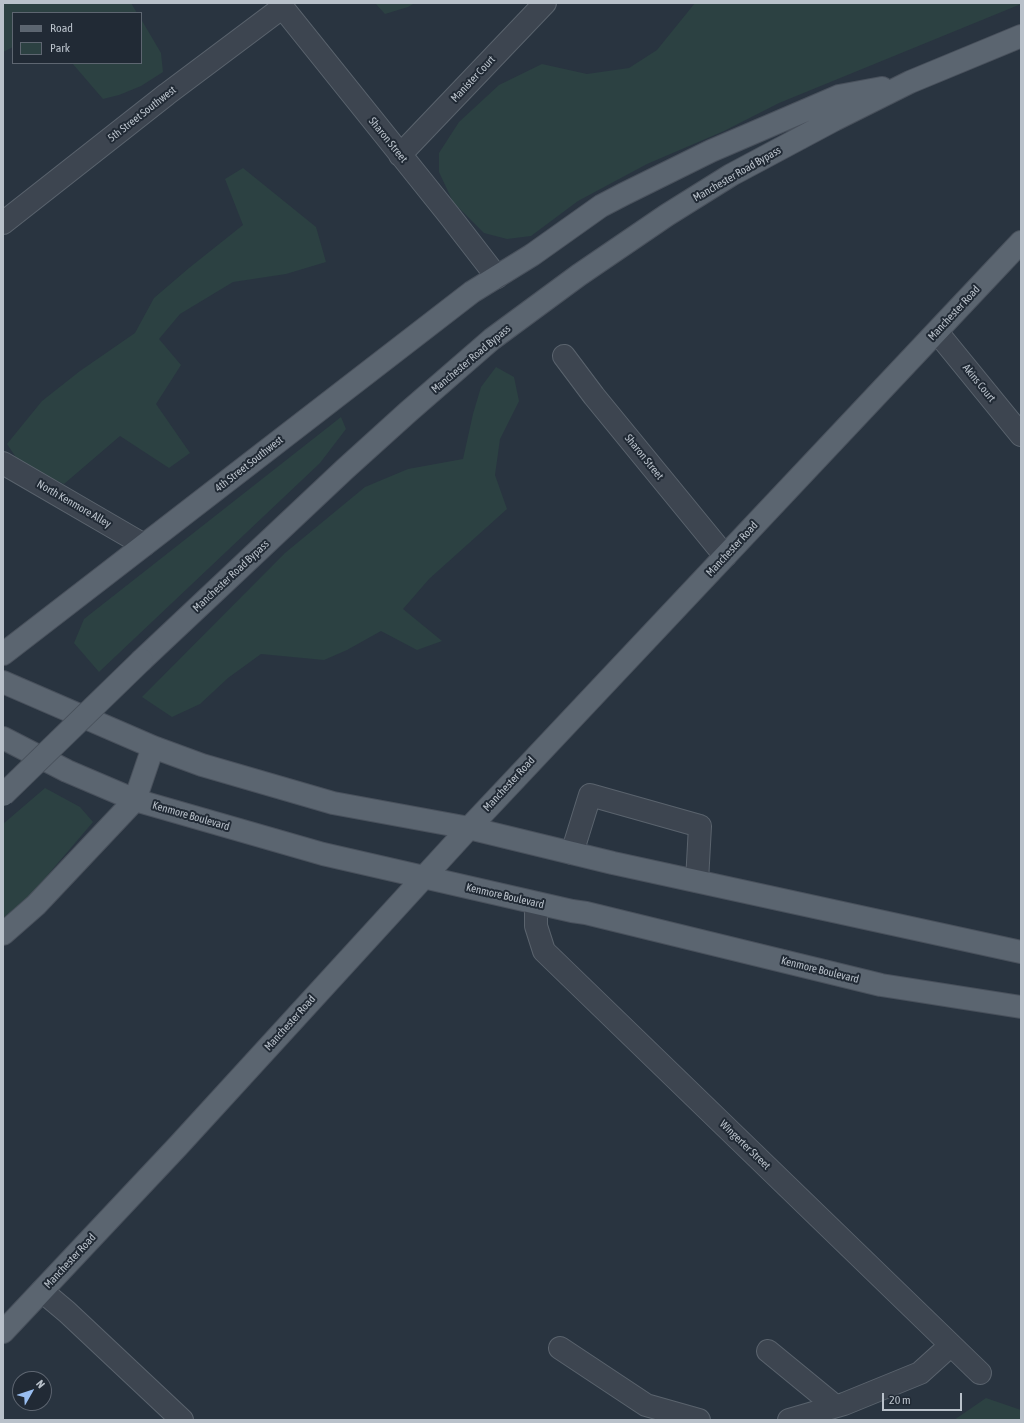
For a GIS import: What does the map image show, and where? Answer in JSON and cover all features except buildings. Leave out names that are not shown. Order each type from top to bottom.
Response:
[{"type":"main road","name":"Manchester Road Bypass","points":[[3,795],[142,660],[345,469],[492,339],[586,270],[731,175],[834,120],[910,82],[1021,36]]},
{"type":"main road","name":"4th Street Southwest","points":[[3,654],[472,292],[532,255],[601,206],[711,151],[839,96],[910,82]]},
{"type":"main road","name":"Manchester Road","points":[[3,1332],[178,1146],[423,877],[1021,242]]},
{"type":"main road","points":[[3,682],[153,747],[202,765],[333,802],[469,828],[572,853],[1021,952]]},
{"type":"main road","name":"Kenmore Boulevard","points":[[3,738],[67,770],[135,800],[323,854],[586,913],[881,985],[1021,1007]]},
{"type":"main road","points":[[3,934],[36,905],[135,800],[153,747]]},
{"type":"street","name":"Manister Court","points":[[400,155],[545,3]]},
{"type":"street","name":"Sharon Street","points":[[281,5],[497,277]]},
{"type":"street","name":"5th Street Southwest","points":[[3,223],[281,5]]},
{"type":"street","name":"Akins Court","points":[[937,332],[1021,435]]},
{"type":"street","name":"Sharon Street","points":[[564,356],[594,396],[725,556]]},
{"type":"street","name":"North Kenmore Alley","points":[[3,463],[144,545]]},
{"type":"street","points":[[572,853],[590,795],[700,826],[697,881]]},
{"type":"street","name":"Wingerter Street","points":[[536,903],[536,926],[544,951],[980,1372]]},
{"type":"street","points":[[42,1291],[67,1312],[182,1420]]},
{"type":"street","points":[[789,1420],[835,1406],[920,1373],[951,1345]]},
{"type":"street","points":[[560,1348],[646,1405],[699,1420]]},
{"type":"street","points":[[768,1350],[835,1406]]},
{"type":"green space","points":[[3,3],[131,3],[136,12],[12,12],[12,48],[3,52]]},
{"type":"green space","points":[[375,3],[415,3],[408,7],[385,14]]},
{"type":"green space","points":[[695,3],[1021,4],[779,103],[724,131],[647,164],[578,201],[531,236],[507,239],[484,233],[453,202],[439,172],[439,153],[459,122],[499,85],[542,64],[587,74],[629,68],[657,50]]},
{"type":"green space","points":[[142,21],[161,53],[163,72],[141,86],[119,95],[103,99],[73,64],[142,64]]},
{"type":"green space","points":[[243,168],[316,227],[326,262],[286,274],[233,282],[180,314],[159,339],[181,365],[156,404],[190,453],[169,468],[120,436],[64,484],[21,465],[7,444],[42,401],[80,371],[135,333],[154,298],[243,225],[225,179]]},
{"type":"green space","points":[[496,367],[514,377],[519,401],[500,439],[495,475],[507,509],[429,579],[403,609],[442,641],[417,650],[381,631],[347,650],[324,660],[261,654],[228,678],[200,704],[172,717],[142,697],[285,553],[365,487],[408,469],[463,459],[473,414],[481,387]]},
{"type":"green space","points":[[341,417],[346,429],[320,463],[99,672],[74,643],[84,619]]},
{"type":"green space","points":[[45,788],[80,807],[93,822],[28,898],[3,918],[3,824]]},
{"type":"green space","points":[[986,1398],[1021,1410],[1021,1420],[954,1420]]}]
